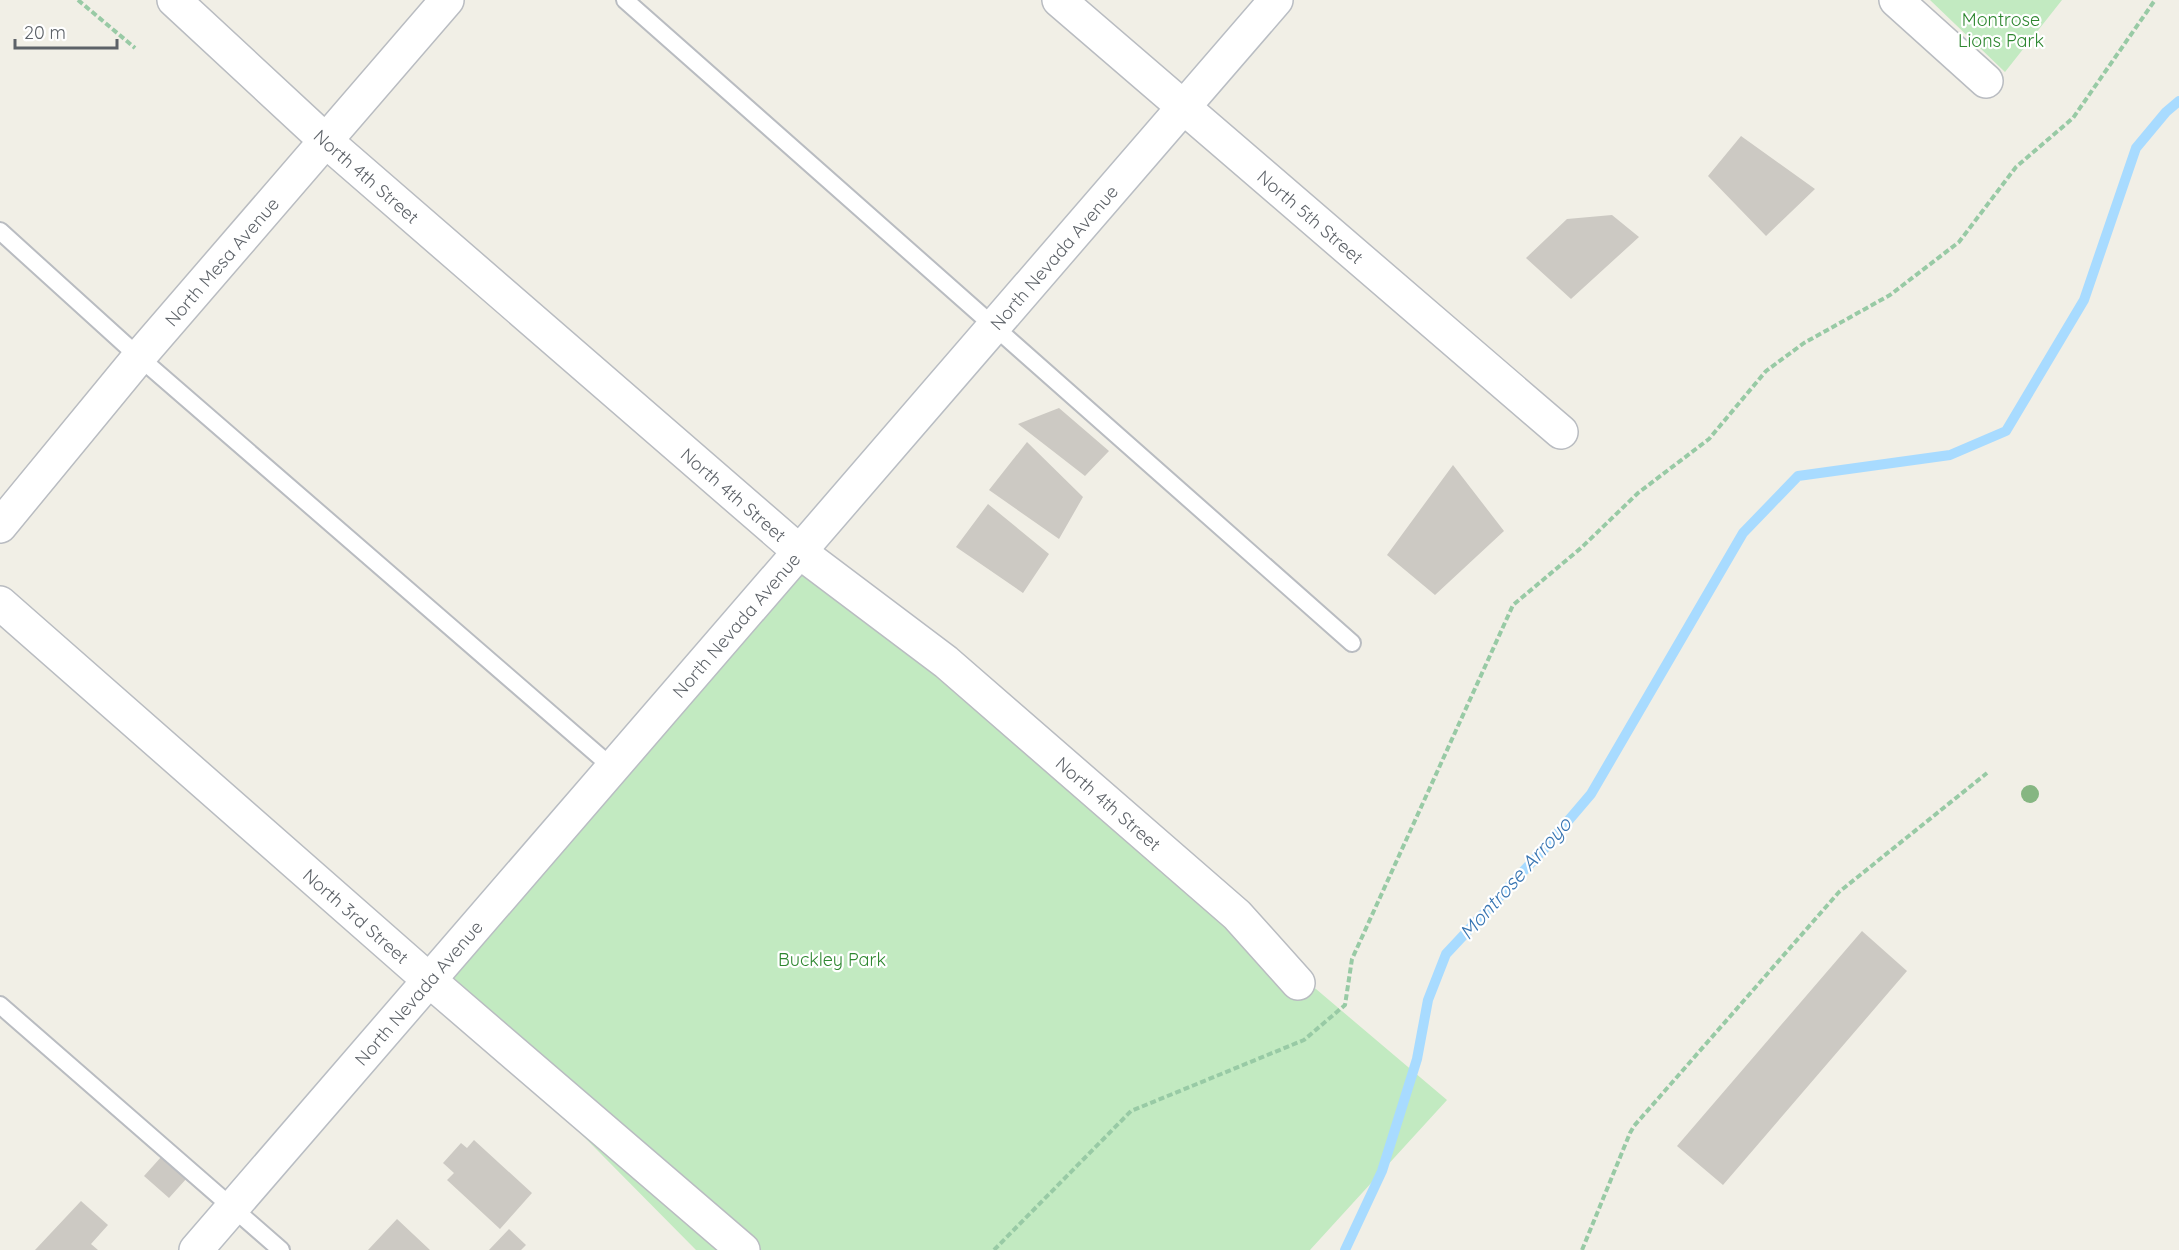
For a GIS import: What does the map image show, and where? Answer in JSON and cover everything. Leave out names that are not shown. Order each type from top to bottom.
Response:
[{"type":"street","name":"North 4th Street","points":[[174,0],[326,141],[800,552],[946,663],[1238,915],[1298,983]]},
{"type":"street","name":"North Mesa Avenue","points":[[0,526],[139,357],[447,0]]},
{"type":"street","name":"North 5th Street","points":[[1059,0],[1561,432]]},
{"type":"street","name":"North Nevada Avenue","points":[[196,1250],[1276,0]]},
{"type":"street","points":[[1896,0],[1986,81]]},
{"type":"street","name":"North 3rd Street","points":[[0,603],[429,980],[742,1250]]},
{"type":"lane","points":[[625,0],[1352,643]]},
{"type":"lane","points":[[0,231],[139,357],[613,768]]},
{"type":"lane","points":[[0,1005],[281,1250]]},
{"type":"path","points":[[78,0],[135,48]]},
{"type":"path","points":[[994,1250],[1131,1111],[1304,1040],[1345,1005],[1352,959],[1513,605],[1581,548],[1638,493],[1709,439],[1766,371],[1804,343],[1890,295],[1959,242],[2016,167],[2073,118],[2155,0]]},
{"type":"path","points":[[1582,1250],[1634,1126],[1839,892],[1987,773]]},
{"type":"green space","name":"Montrose Lions Park","points":[[1930,0],[2062,0],[2005,72]]},
{"type":"green space","name":"Buckley Park","points":[[800,552],[1447,1100],[1310,1250],[696,1250],[429,980]]},
{"type":"building","points":[[1741,136],[1815,189],[1766,236],[1708,176]]},
{"type":"building","points":[[1612,215],[1639,237],[1571,299],[1526,258],[1567,219]]},
{"type":"building","points":[[1059,408],[1109,451],[1085,476],[1018,424]]},
{"type":"building","points":[[1027,442],[1083,497],[1059,539],[989,490]]},
{"type":"building","points":[[1453,465],[1504,531],[1435,595],[1387,555]]},
{"type":"building","points":[[988,504],[1049,554],[1023,593],[956,547]]},
{"type":"building","points":[[1862,931],[1907,971],[1723,1185],[1677,1146]]},
{"type":"building","points":[[474,1140],[532,1193],[500,1229],[447,1180],[454,1173],[443,1163],[461,1143],[467,1148]]},
{"type":"building","points":[[162,1156],[187,1178],[169,1198],[144,1176]]},
{"type":"building","points":[[81,1201],[108,1225],[91,1244],[98,1250],[35,1250]]},
{"type":"building","points":[[397,1219],[430,1250],[368,1250]]},
{"type":"building","points":[[509,1229],[526,1245],[521,1250],[489,1250]]},
{"type":"waterway","name":"Montrose Arroyo","points":[[1345,1250],[1382,1171],[1417,1059],[1428,1000],[1446,954],[1545,848],[1591,794],[1743,533],[1798,476],[1950,455],[2006,431],[2084,300],[2136,148],[2166,112],[2179,101]]}]
